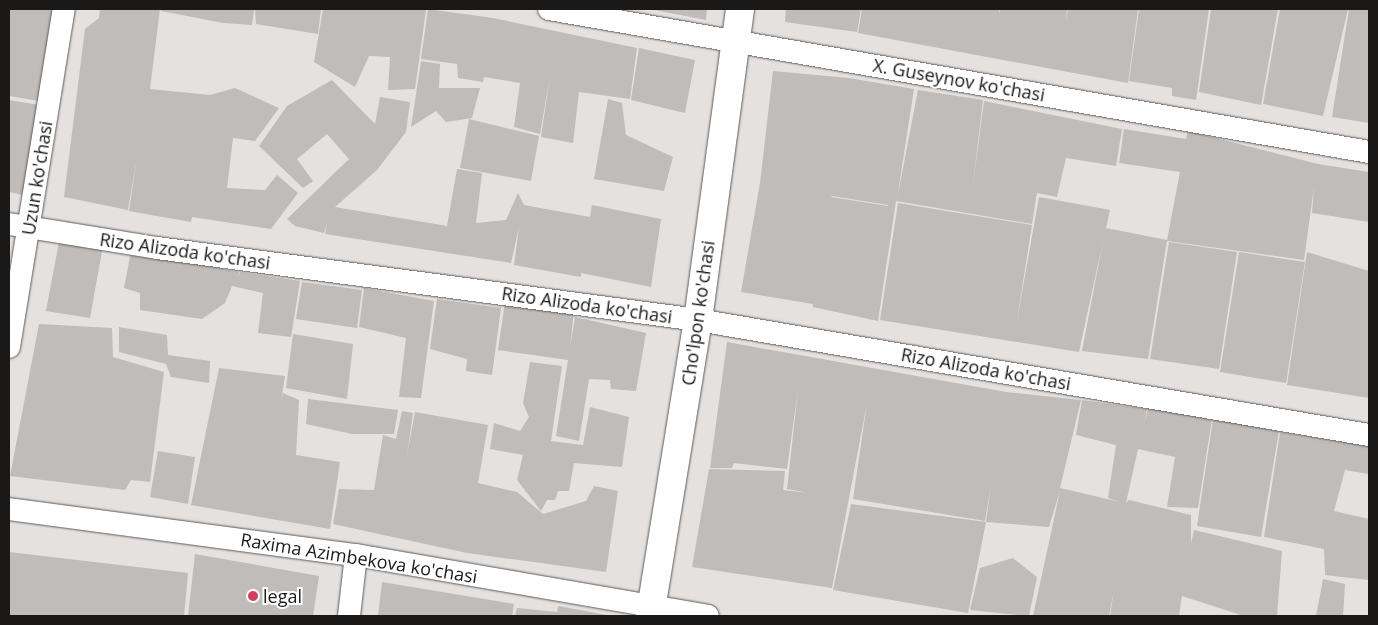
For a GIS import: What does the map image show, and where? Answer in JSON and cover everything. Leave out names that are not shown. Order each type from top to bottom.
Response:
[{"type":"street","name":"Uzun ko'chasi","points":[[9,347],[19,226],[64,9]]},
{"type":"street","name":"X. Guseynov ko'chasi","points":[[549,9],[1369,152]]},
{"type":"street","name":"Cho'lpon ko'chasi","points":[[650,611],[698,320],[734,40],[740,9]]},
{"type":"street","name":"Rizo Alizoda ko'chasi","points":[[19,226],[167,250],[698,320],[1369,435]]},
{"type":"street","name":"Raxima Azimbekova ko'chasi","points":[[9,509],[356,555],[650,611],[708,616]]},
{"type":"street","points":[[349,616],[356,555]]},
{"type":"building","points":[[9,9],[53,9],[39,101],[9,96]]},
{"type":"building","points":[[100,9],[160,9],[150,89],[210,95],[235,88],[279,108],[255,141],[233,138],[227,188],[265,190],[277,175],[298,193],[271,229],[192,217],[191,222],[129,211],[137,158],[128,210],[64,197],[85,29],[99,18]]},
{"type":"building","points":[[161,9],[254,9],[252,25],[223,23],[161,11]]},
{"type":"building","points":[[255,9],[321,9],[318,34],[256,24]]},
{"type":"building","points":[[323,9],[426,10],[415,89],[388,90],[390,57],[369,56],[355,87],[314,62]]},
{"type":"building","points":[[428,9],[493,18],[637,48],[630,99],[579,92],[573,143],[541,137],[550,76],[540,134],[514,127],[520,83],[484,77],[483,82],[458,78],[457,64],[421,59]]},
{"type":"building","points":[[649,9],[707,9],[706,20]]},
{"type":"building","points":[[786,9],[861,9],[857,32],[785,22]]},
{"type":"building","points":[[862,9],[999,9],[999,14],[1000,9],[1067,9],[1066,21],[1068,9],[1138,9],[1128,83],[858,33]]},
{"type":"building","points":[[1139,9],[1209,9],[1196,100],[1172,96],[1172,88],[1129,81]]},
{"type":"building","points":[[1211,9],[1278,9],[1261,105],[1199,92]]},
{"type":"building","points":[[1280,9],[1348,9],[1323,116],[1263,104]]},
{"type":"building","points":[[1349,9],[1369,9],[1369,123],[1332,117]]},
{"type":"building","points":[[639,48],[695,60],[685,113],[631,100]]},
{"type":"building","points":[[421,61],[440,64],[439,88],[480,88],[472,118],[446,122],[436,111],[411,127]]},
{"type":"building","points":[[773,71],[849,78],[914,89],[897,199],[918,90],[983,100],[972,193],[984,101],[1122,129],[1116,166],[1066,158],[1057,197],[1037,193],[1032,224],[896,201],[878,321],[813,307],[813,304],[741,292],[760,183]],"holes":[[[832,196],[888,206],[831,197]]]},
{"type":"building","points":[[332,80],[375,124],[380,97],[410,102],[406,132],[377,170],[335,207],[447,226],[457,169],[482,173],[476,223],[506,220],[518,193],[524,205],[590,217],[592,205],[661,219],[651,287],[581,273],[581,277],[514,265],[519,227],[511,263],[325,234],[327,223],[324,233],[295,226],[287,219],[349,159],[327,134],[297,159],[313,181],[303,188],[259,146],[287,106]]},
{"type":"building","points":[[608,99],[622,103],[626,135],[673,157],[664,191],[594,179]]},
{"type":"building","points":[[9,100],[40,105],[23,195],[9,192]]},
{"type":"building","points":[[469,119],[539,136],[531,181],[460,168]]},
{"type":"building","points":[[1124,129],[1186,139],[1188,131],[1318,164],[1369,172],[1369,222],[1312,213],[1314,187],[1304,260],[1167,241],[1148,359],[1082,351],[1103,241],[1079,352],[880,320],[898,203],[1032,225],[1016,326],[1039,197],[1110,210],[1106,228],[1167,240],[1180,172],[1119,163]]},
{"type":"building","points":[[59,242],[103,246],[90,318],[46,311]]},
{"type":"building","points":[[1169,242],[1237,252],[1219,369],[1150,359]]},
{"type":"building","points":[[131,251],[239,272],[238,277],[240,272],[300,281],[291,337],[258,333],[263,293],[232,286],[225,303],[202,319],[140,310],[140,293],[124,288]]},
{"type":"building","points":[[1239,252],[1305,262],[1286,383],[1220,372]]},
{"type":"building","points":[[1307,252],[1369,271],[1369,398],[1287,385]]},
{"type":"building","points":[[302,282],[362,290],[357,328],[296,319]]},
{"type":"building","points":[[364,288],[434,301],[421,398],[399,397],[406,338],[359,327]]},
{"type":"building","points":[[437,299],[501,308],[492,375],[466,371],[467,359],[430,349]]},
{"type":"building","points":[[505,302],[574,310],[570,348],[575,317],[646,333],[636,391],[611,389],[610,380],[589,379],[579,441],[556,436],[568,360],[498,350]]},
{"type":"building","points":[[39,324],[112,328],[113,357],[164,372],[150,482],[131,480],[125,490],[10,476]]},
{"type":"building","points":[[119,327],[167,335],[168,355],[210,361],[209,383],[171,377],[166,364],[119,352]]},
{"type":"building","points":[[293,334],[353,344],[347,399],[286,388]]},
{"type":"building","points":[[727,342],[1006,392],[1081,400],[1060,488],[1120,502],[1108,498],[1116,445],[1076,435],[1082,400],[1147,409],[1144,426],[1148,408],[1212,419],[1198,508],[1167,507],[1175,457],[1138,449],[1126,503],[1129,500],[1191,515],[1191,543],[1194,530],[1282,551],[1277,616],[1244,616],[1182,596],[1179,616],[1110,616],[1114,589],[1109,616],[1033,616],[1060,491],[1049,527],[986,522],[991,486],[985,521],[853,499],[867,403],[832,588],[692,567],[709,469],[785,471],[783,490],[809,493],[787,489],[798,390],[787,469],[734,463],[732,468],[710,468]]},
{"type":"building","points":[[530,362],[562,366],[551,441],[583,445],[590,407],[629,417],[622,467],[574,463],[569,491],[558,491],[555,500],[547,500],[541,511],[517,480],[523,455],[490,449],[494,423],[520,431],[529,417],[523,403]]},
{"type":"building","points":[[219,368],[285,376],[281,403],[283,393],[299,400],[296,455],[340,462],[330,529],[191,505]]},
{"type":"building","points":[[308,399],[398,410],[394,434],[352,434],[306,424]]},
{"type":"building","points":[[402,411],[413,413],[407,455],[415,412],[488,425],[478,483],[517,492],[543,514],[586,501],[594,486],[618,491],[606,572],[467,553],[333,524],[339,489],[374,490],[383,435],[396,439]]},
{"type":"building","points":[[1213,419],[1279,431],[1261,537],[1197,526]]},
{"type":"building","points":[[1280,432],[1369,446],[1369,474],[1345,470],[1334,511],[1369,519],[1369,580],[1325,575],[1324,549],[1264,537]]},
{"type":"building","points":[[158,451],[195,457],[188,504],[150,497]]},
{"type":"building","points":[[851,504],[986,522],[968,613],[833,590]]},
{"type":"building","points":[[9,552],[188,573],[184,616],[9,616]]},
{"type":"building","name":"legal","points":[[195,554],[319,576],[313,616],[188,616]]},
{"type":"building","points":[[1013,558],[1037,577],[1029,616],[970,610],[980,568]]},
{"type":"building","points":[[1323,579],[1345,584],[1343,616],[1316,616]]},
{"type":"building","points":[[382,582],[514,604],[512,616],[378,616]]},
{"type":"building","points":[[558,606],[607,616],[515,616],[517,608],[557,612]]},
{"type":"place","name":"legal","points":[[253,596]]}]
